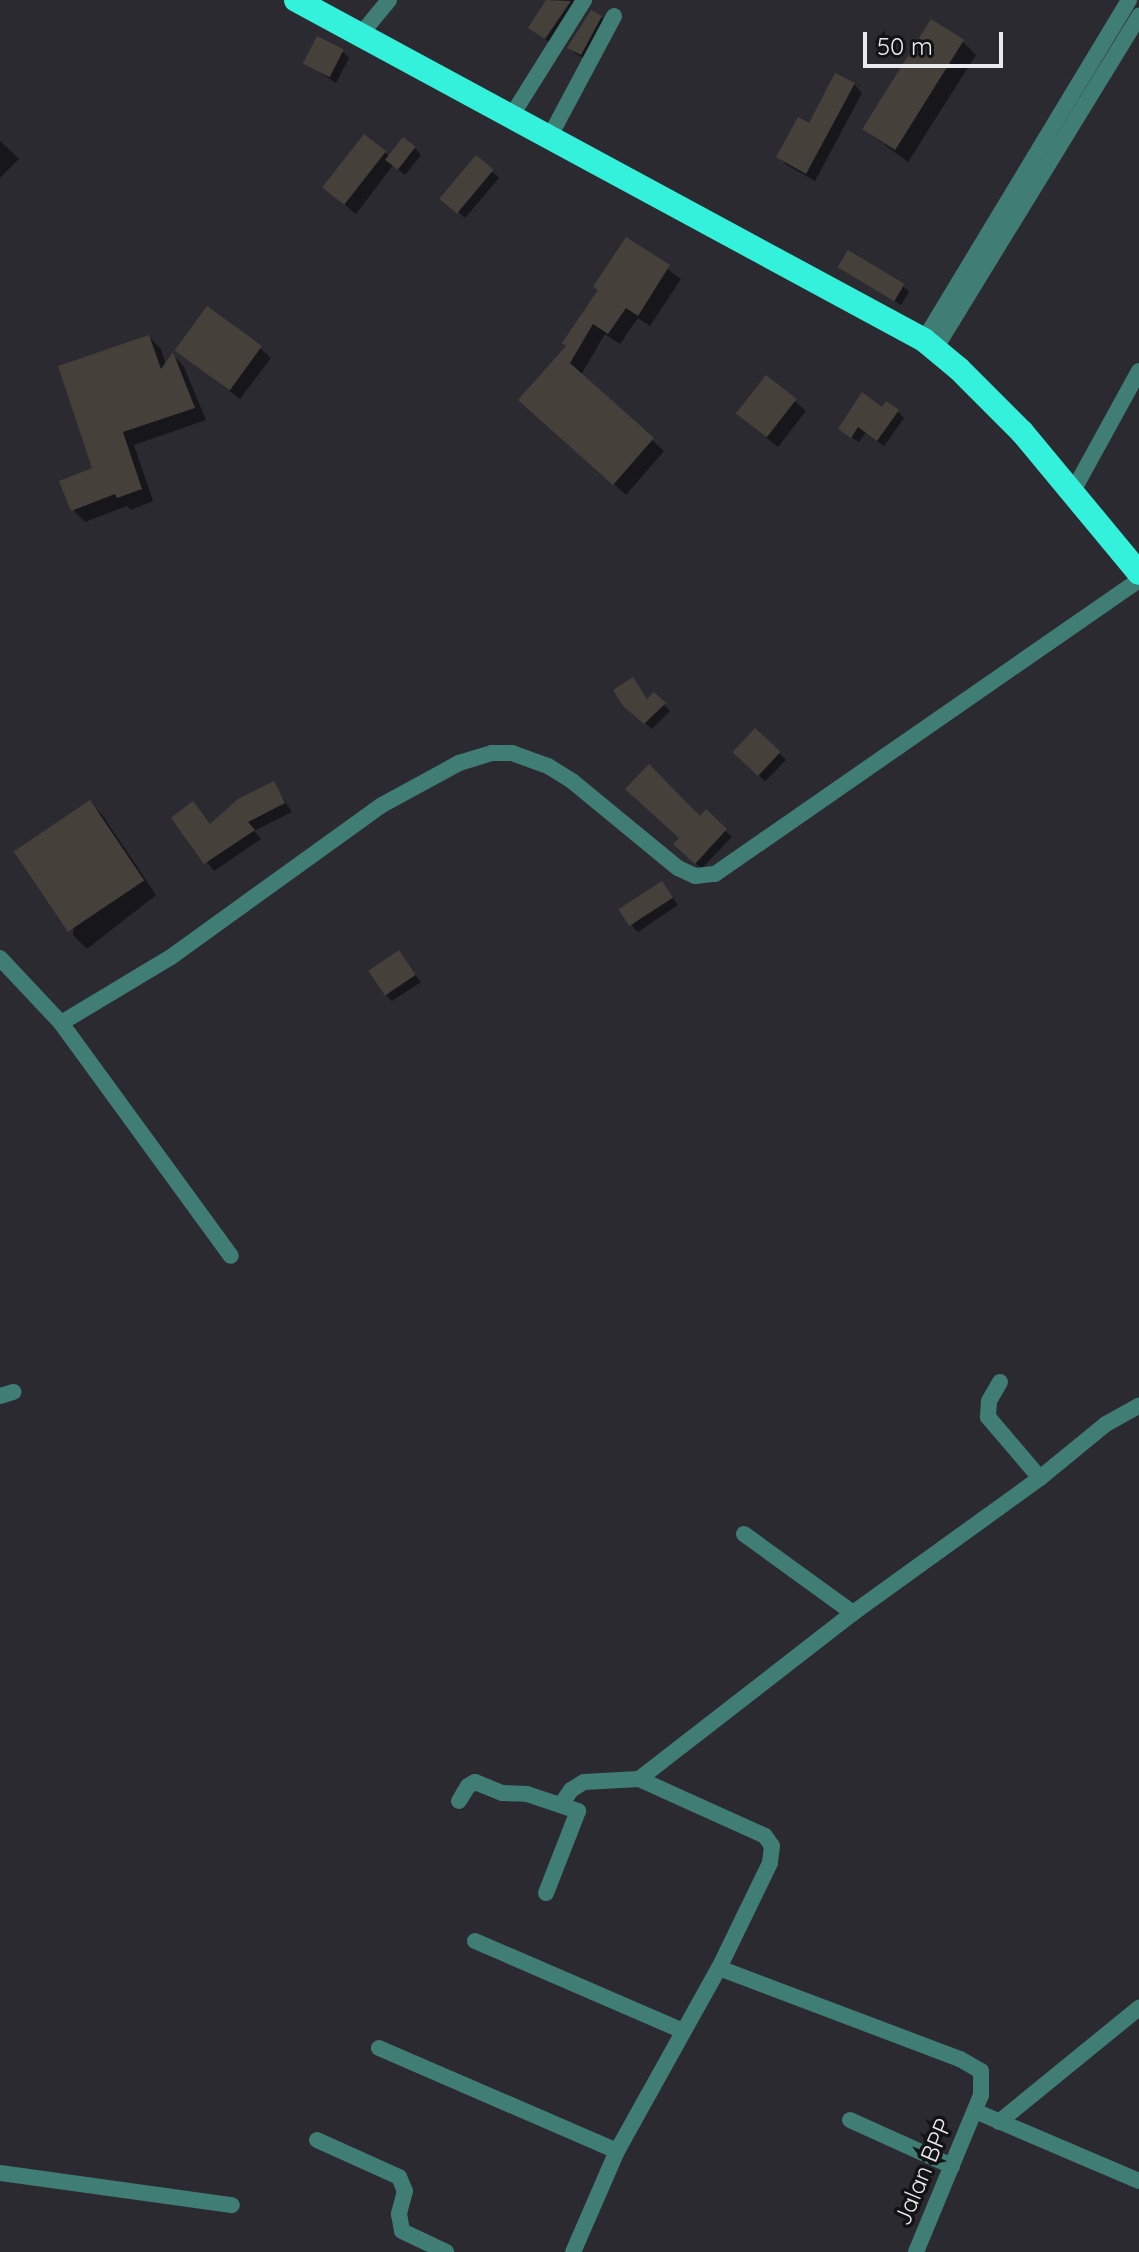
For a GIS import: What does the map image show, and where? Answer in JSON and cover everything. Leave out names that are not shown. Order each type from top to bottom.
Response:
[{"type":"highway","points":[[296,0],[930,345],[1022,432],[1139,573]]},
{"type":"street","points":[[361,34],[389,0]]},
{"type":"street","points":[[512,115],[584,0]]},
{"type":"street","points":[[930,345],[1062,125],[1129,0]]},
{"type":"street","points":[[550,136],[614,16]]},
{"type":"street","points":[[1062,125],[1139,16]]},
{"type":"street","points":[[1073,491],[1139,371]]},
{"type":"street","points":[[61,1023],[171,957],[382,805],[459,763],[492,753],[512,753],[548,766],[572,781],[678,868],[695,876],[715,874],[1139,580]]},
{"type":"street","points":[[0,958],[61,1023],[231,1256]]},
{"type":"street","points":[[1000,1382],[989,1401],[988,1417],[1040,1478]]},
{"type":"street","points":[[639,1779],[853,1613],[1040,1478],[1106,1424],[1139,1406]]},
{"type":"street","points":[[744,1534],[853,1613]]},
{"type":"street","points":[[562,1803],[571,1790],[584,1782],[639,1779],[765,1836],[772,1846],[770,1863],[719,1968],[617,2151],[573,2252]]},
{"type":"street","points":[[459,1801],[468,1786],[475,1782],[502,1793],[527,1794],[576,1808],[579,1813],[546,1893]]},
{"type":"street","points":[[475,1941],[683,2031]]},
{"type":"street","name":"Jalan BPP","points":[[719,1968],[975,2066],[981,2071],[984,2081],[975,2111],[916,2252]]},
{"type":"street","points":[[999,2122],[1139,2008]]},
{"type":"street","points":[[379,2048],[617,2151]]},
{"type":"street","points":[[975,2111],[1139,2181]]},
{"type":"street","points":[[850,2120],[952,2166]]},
{"type":"street","points":[[317,2140],[399,2177],[405,2191],[399,2223],[402,2231],[446,2252]]},
{"type":"street","points":[[0,2173],[232,2205]]},
{"type":"building","points":[[546,0],[571,1],[545,39],[528,28]]},
{"type":"building","points":[[591,10],[602,16],[581,55],[567,48]]},
{"type":"building","points":[[931,19],[964,40],[895,150],[862,129]]},
{"type":"building","points":[[317,36],[344,50],[330,77],[303,64]]},
{"type":"building","points":[[835,73],[855,83],[806,174],[776,157],[798,117],[809,123]]},
{"type":"building","points":[[364,134],[386,151],[344,205],[322,188]]},
{"type":"building","points":[[403,137],[416,147],[398,170],[385,160]]},
{"type":"building","points":[[476,155],[494,170],[457,213],[439,199]]},
{"type":"building","points":[[626,237],[670,265],[638,316],[626,308],[608,334],[593,324],[570,363],[654,438],[613,485],[518,400],[566,346],[562,343],[598,290],[593,287]]},
{"type":"building","points":[[848,250],[905,284],[894,301],[838,267]]},
{"type":"building","points":[[207,306],[262,346],[230,390],[175,350]]},
{"type":"building","points":[[149,335],[161,369],[173,352],[195,408],[123,432],[142,489],[117,498],[115,494],[71,511],[59,481],[92,468],[58,366]]},
{"type":"building","points":[[766,375],[797,399],[767,438],[736,414]]},
{"type":"building","points":[[862,392],[882,407],[886,401],[899,410],[877,441],[858,427],[851,438],[838,429]]},
{"type":"building","points":[[633,677],[647,699],[654,692],[666,703],[644,724],[623,706],[613,690]]},
{"type":"building","points":[[755,728],[781,752],[758,776],[732,752]]},
{"type":"building","points":[[649,764],[700,816],[706,809],[727,829],[695,864],[673,844],[679,838],[625,789]]},
{"type":"building","points":[[274,781],[285,803],[248,822],[255,830],[204,864],[171,818],[193,801],[210,824],[238,799]]},
{"type":"building","points":[[90,800],[144,880],[68,932],[14,851]]},
{"type":"building","points":[[662,881],[673,898],[629,926],[618,909]]},
{"type":"building","points":[[399,950],[416,975],[385,996],[368,971]]}]
